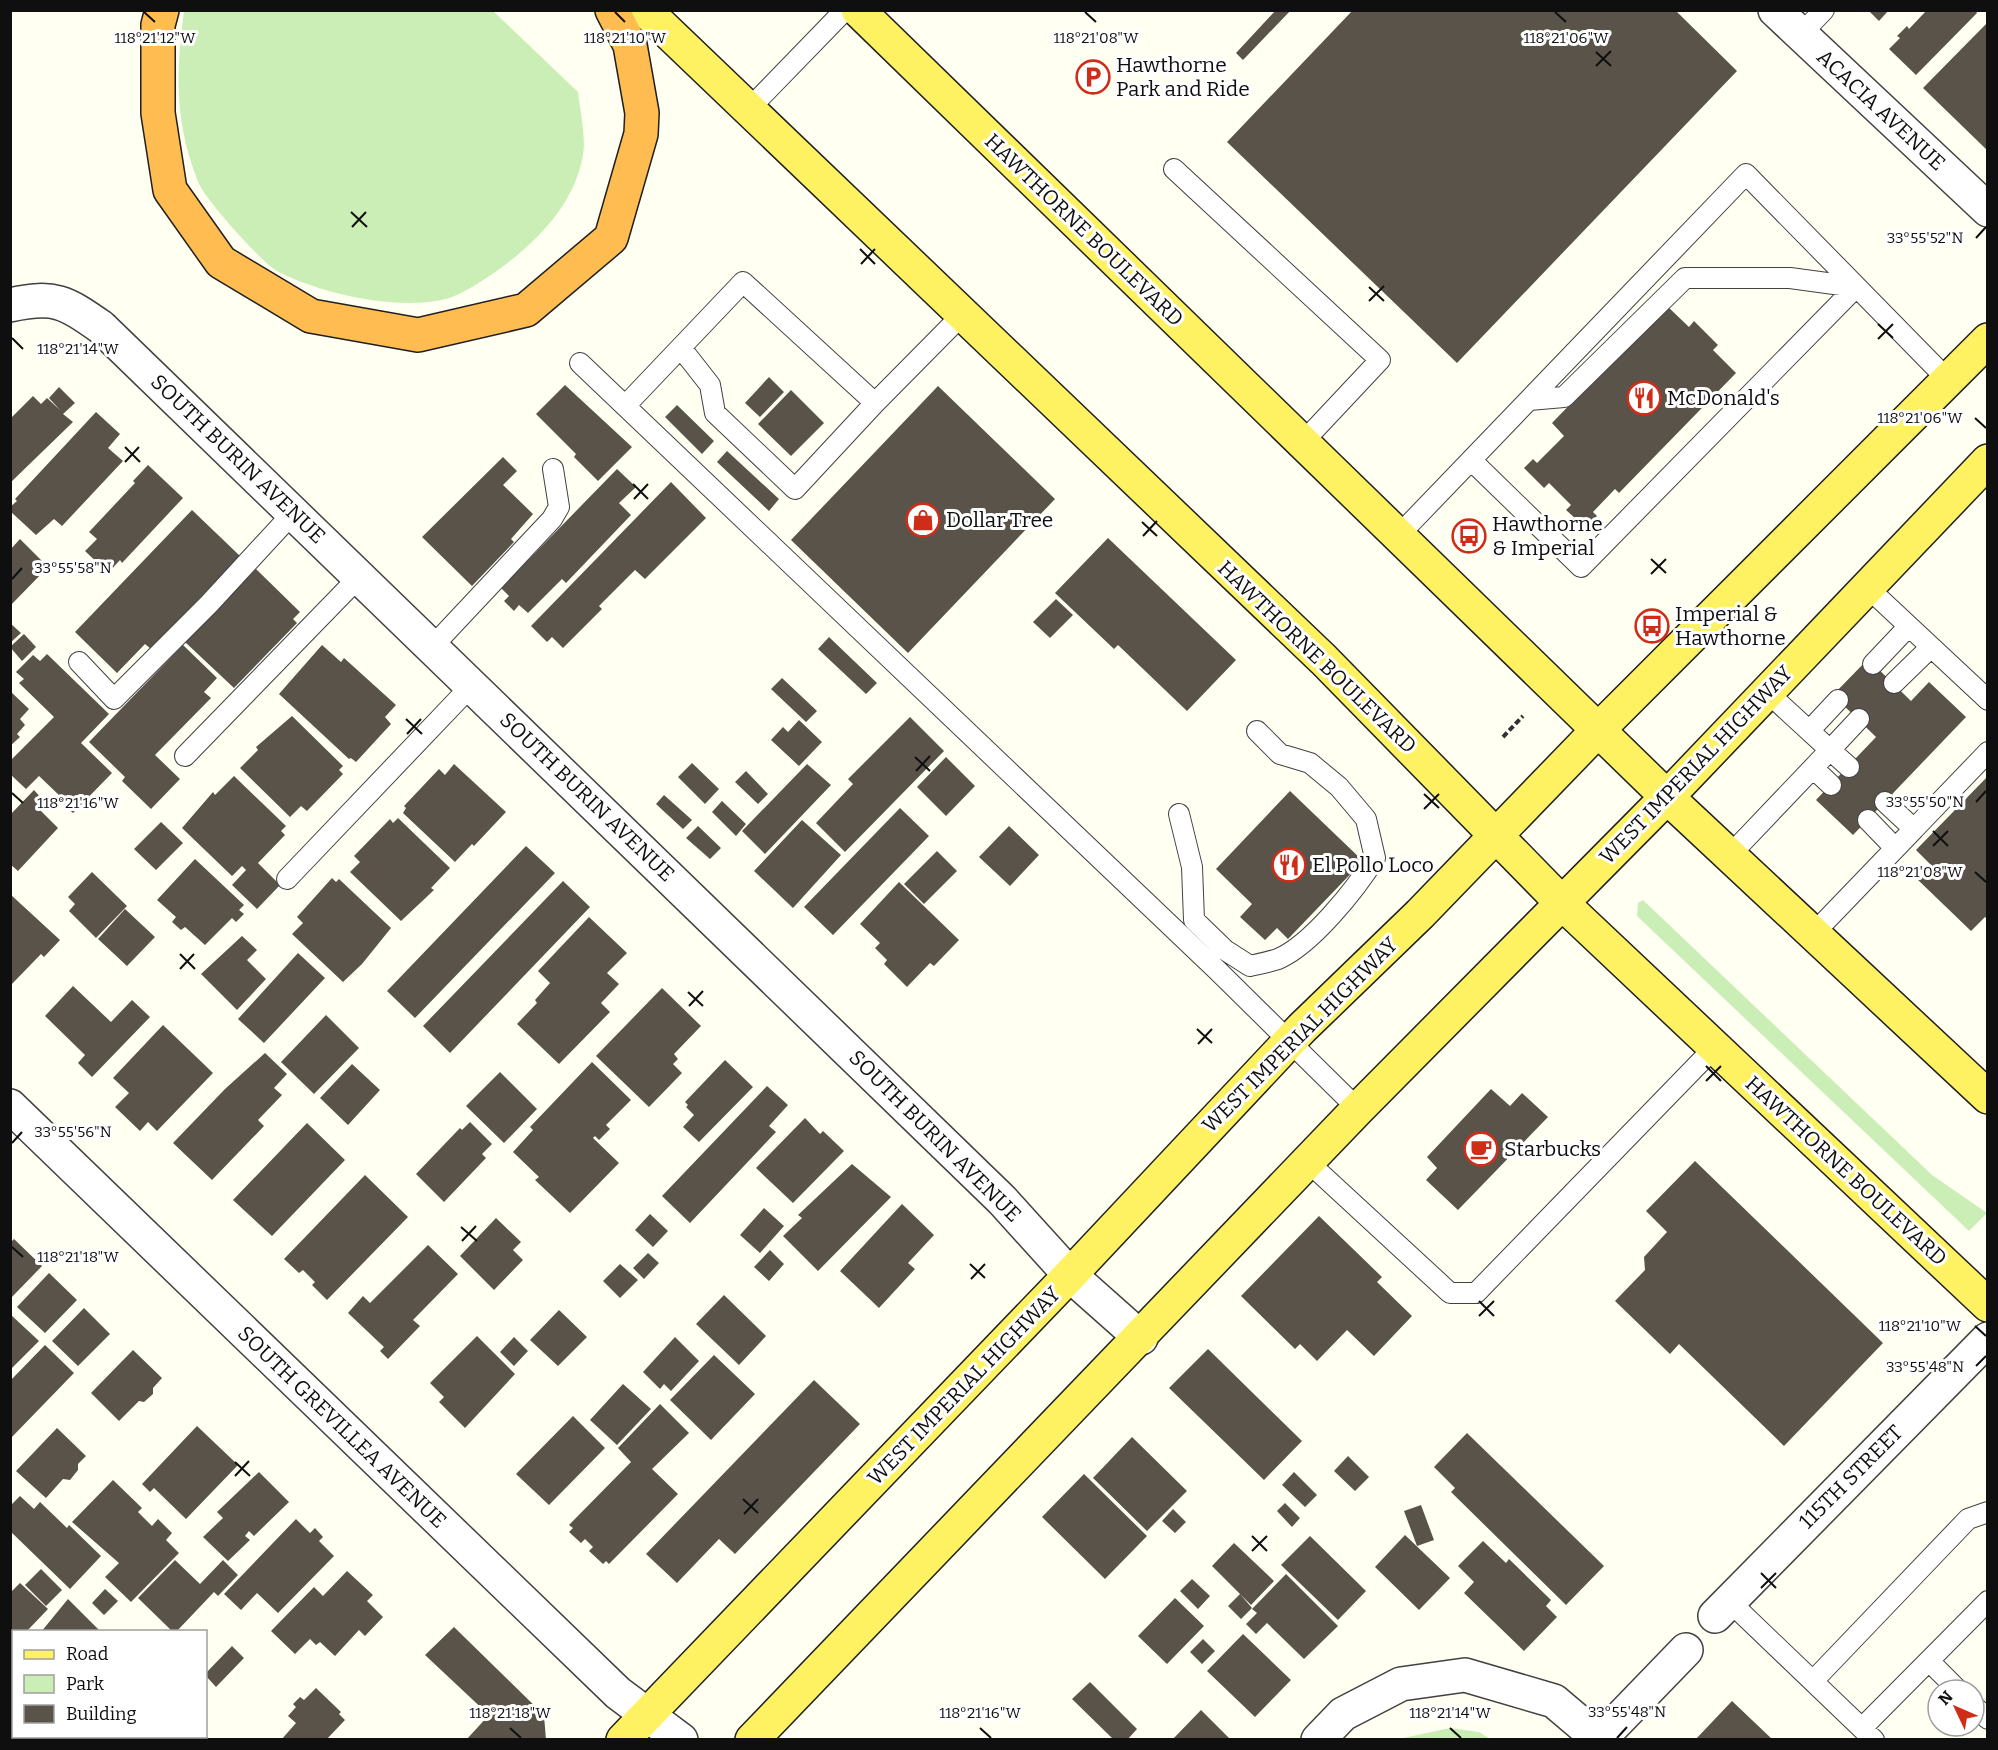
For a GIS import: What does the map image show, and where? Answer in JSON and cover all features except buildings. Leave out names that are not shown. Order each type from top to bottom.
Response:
[{"type":"highway","points":[[162,10],[158,25],[158,113],[170,190],[221,262],[311,316],[418,335],[526,310],[611,238],[640,134],[642,114],[630,45],[612,10]]},
{"type":"main road","name":"HAWTHORNE BOULEVARD","points":[[645,10],[1324,660],[1562,903],[1988,1305]]},
{"type":"main road","name":"HAWTHORNE BOULEVARD","points":[[858,10],[1667,797],[1988,1097]]},
{"type":"main road","name":"WEST IMPERIAL HIGHWAY","points":[[623,1740],[1071,1275],[1289,1041],[1420,914],[1495,834],[1988,340]]},
{"type":"main road","name":"WEST IMPERIAL HIGHWAY","points":[[752,1740],[1141,1338],[1358,1109],[1667,797],[1988,460]]},
{"type":"street","name":"ACACIA AVENUE","points":[[1775,10],[1988,210]]},
{"type":"street","name":"SOUTH BURIN AVENUE","points":[[10,305],[39,299],[71,306],[101,327],[1002,1200],[1071,1275],[1141,1338]]},
{"type":"street","name":"SOUTH GREVILLEA AVENUE","points":[[10,1106],[618,1693],[681,1740]]},
{"type":"street","name":"115TH STREET","points":[[1722,1608],[1988,1340]]},
{"type":"street","points":[[1318,1740],[1343,1714],[1401,1684],[1465,1675],[1554,1701],[1599,1739],[1686,1650]]},
{"type":"lane","points":[[748,110],[845,10]]},
{"type":"lane","points":[[1801,34],[1824,10]]},
{"type":"lane","points":[[1174,169],[1380,360],[1303,442]]},
{"type":"lane","points":[[1398,536],[1746,174],[1948,380]]},
{"type":"lane","points":[[1529,399],[1564,397],[1685,278],[1790,278],[1856,287]]},
{"type":"lane","points":[[625,406],[743,282],[875,403]]},
{"type":"lane","points":[[1472,460],[1581,567],[1856,287]]},
{"type":"lane","points":[[681,348],[710,385],[715,413],[795,489],[875,403],[962,315]]},
{"type":"lane","points":[[580,363],[1358,1109]]},
{"type":"lane","points":[[432,647],[552,519],[559,507],[553,469]]},
{"type":"lane","points":[[79,662],[114,699],[209,604],[293,513]]},
{"type":"lane","points":[[185,756],[360,576]]},
{"type":"lane","points":[[1867,587],[1988,700]]},
{"type":"lane","points":[[1873,664],[1908,627]]},
{"type":"lane","points":[[1894,683],[1931,647]]},
{"type":"lane","points":[[287,879],[472,685]]},
{"type":"lane","points":[[1767,692],[1849,767]]},
{"type":"lane","points":[[1810,730],[1838,700]]},
{"type":"lane","points":[[1730,855],[1859,719]]},
{"type":"lane","points":[[1179,814],[1192,867],[1194,920],[1225,950],[1250,966],[1279,959],[1315,931],[1357,888],[1375,858],[1366,819],[1339,787],[1310,763],[1280,753],[1257,731]]},
{"type":"lane","points":[[1813,934],[1988,752]]},
{"type":"lane","points":[[1813,768],[1831,785]]},
{"type":"lane","points":[[1885,802],[1914,829]]},
{"type":"lane","points":[[1868,820],[1895,848]]},
{"type":"lane","points":[[1308,1162],[1449,1293],[1476,1293],[1715,1047]]},
{"type":"lane","points":[[1813,1681],[1968,1520],[1988,1512]]},
{"type":"lane","points":[[1722,1608],[1813,1681],[1868,1734],[1929,1661],[1988,1601]]},
{"type":"lane","points":[[1929,1661],[1946,1678]]},
{"type":"path","points":[[1503,737],[1523,716]]},
{"type":"green space","points":[[184,11],[493,11],[578,92],[584,148],[575,183],[561,209],[532,242],[486,278],[449,298],[430,302],[385,302],[338,293],[295,279],[277,271],[259,256],[223,217],[199,184],[185,140],[179,98],[179,56]]},
{"type":"green space","points":[[1643,900],[1932,1175],[1987,1213],[1969,1231],[1637,916],[1638,903]]},
{"type":"green space","points":[[1450,1728],[1479,1732],[1490,1739],[1399,1739]]},
{"type":"place","name":"Hawthorne Park and Ride","points":[[1093,77]]},
{"type":"place","name":"McDonald's","points":[[1644,398]]},
{"type":"place","name":"Dollar Tree","points":[[923,520]]},
{"type":"place","name":"Hawthorne & Imperial","points":[[1469,536]]},
{"type":"place","name":"Imperial & Hawthorne","points":[[1652,626]]},
{"type":"place","name":"El Pollo Loco","points":[[1289,865]]},
{"type":"place","name":"Starbucks","points":[[1481,1149]]}]
